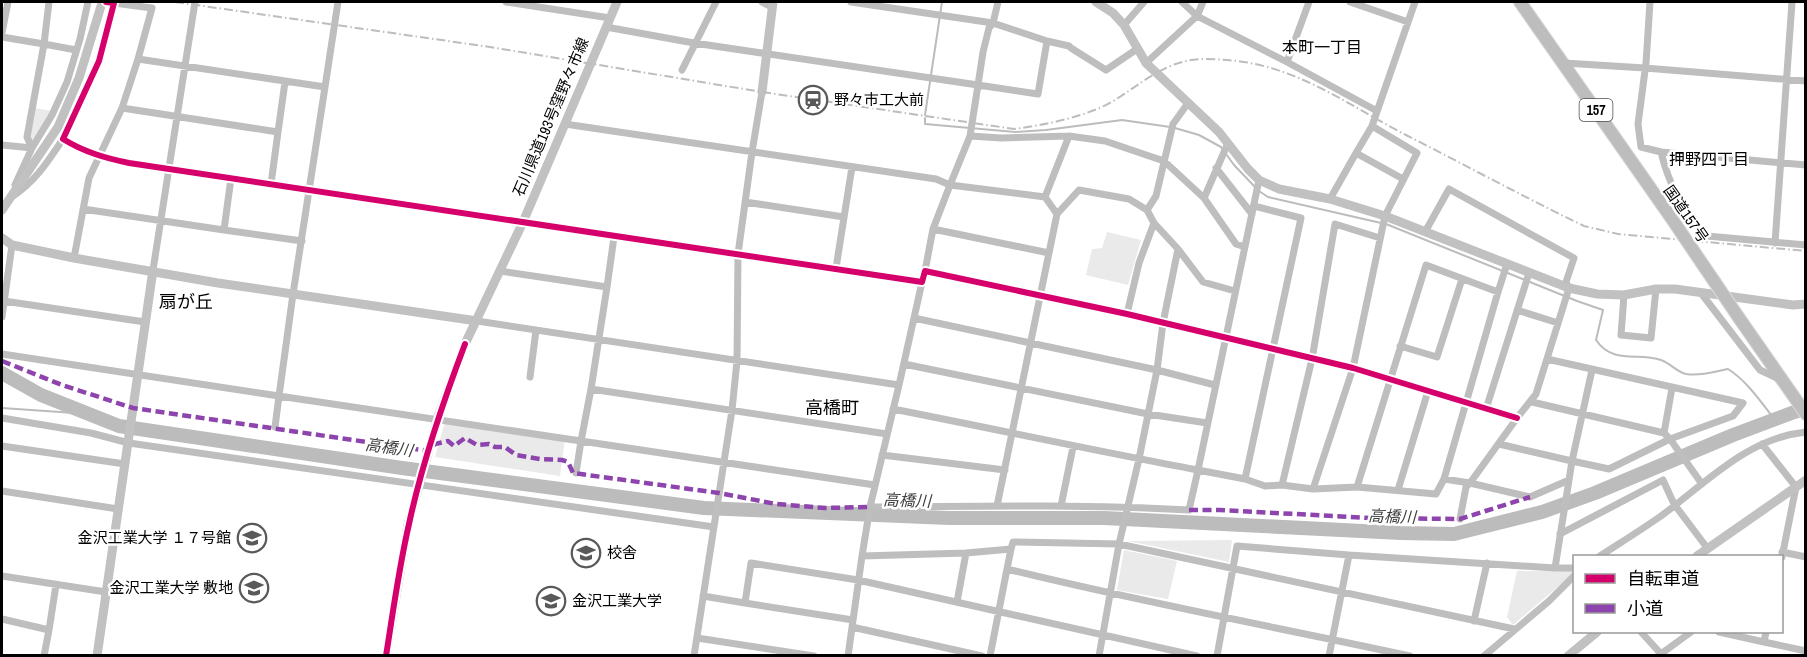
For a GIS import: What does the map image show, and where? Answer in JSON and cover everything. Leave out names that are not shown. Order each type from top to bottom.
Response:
[{"type":"highway","name":"国道157号","points":[[1520,2],[1806,414]]},
{"type":"street","points":[[8,2],[2,35],[76,51]]},
{"type":"street","points":[[32,148],[27,137],[50,2]]},
{"type":"street","points":[[9,199],[32,148],[52,115],[67,82],[88,2]]},
{"type":"street","points":[[97,656],[160,220],[195,2]]},
{"type":"street","points":[[274,427],[338,2]]},
{"type":"street","points":[[506,2],[566,10],[694,43],[1038,94],[1047,41]]},
{"type":"street","points":[[566,10],[567,2]]},
{"type":"street","name":"石川県道193号窪野々市線","points":[[386,656],[408,525],[438,420],[465,344],[523,222],[617,2]]},
{"type":"street","points":[[682,70],[716,2]]},
{"type":"street","points":[[694,656],[732,410],[737,361],[738,254],[773,4],[762,2]]},
{"type":"street","points":[[851,2],[993,23],[1069,46],[1107,70],[1137,49]]},
{"type":"street","points":[[848,656],[870,507],[933,229],[971,132],[983,52],[998,2]]},
{"type":"street","points":[[870,507],[1061,506],[1189,510],[1258,186],[1248,169],[1219,132],[1146,63],[1124,25],[1113,13],[1096,2]]},
{"type":"street","points":[[1124,25],[1144,2]]},
{"type":"street","points":[[1182,2],[1197,16],[1377,111]]},
{"type":"street","points":[[1146,63],[1197,16],[1203,2]]},
{"type":"street","points":[[1287,62],[1308,2]]},
{"type":"street","points":[[1350,2],[1408,22]]},
{"type":"street","points":[[1330,199],[1372,126],[1416,2]]},
{"type":"street","points":[[1650,2],[1638,124],[1641,147],[1661,152],[1806,165]]},
{"type":"street","points":[[1775,243],[1792,2]]},
{"type":"street","points":[[9,199],[26,188],[40,174],[63,139],[99,61],[114,3]]},
{"type":"street","points":[[2,210],[58,127],[87,56],[104,4],[114,3],[152,8],[122,108],[88,178],[74,258]]},
{"type":"street","points":[[138,59],[325,87]]},
{"type":"street","points":[[1564,63],[1806,81]]},
{"type":"street","points":[[271,184],[285,82]]},
{"type":"street","points":[[1147,210],[1156,196],[1172,127],[1188,104]]},
{"type":"street","points":[[122,108],[278,132]]},
{"type":"street","points":[[565,124],[1045,197],[1057,214]]},
{"type":"street","points":[[1313,489],[1353,368],[1384,220],[1417,153],[1372,126]]},
{"type":"street","points":[[971,132],[1001,138],[1069,136],[1105,141],[1164,161],[1204,198],[1236,244],[1245,247]]},
{"type":"street","points":[[1045,197],[1069,136]]},
{"type":"street","points":[[63,139],[98,156],[168,169],[922,282]]},
{"type":"street","points":[[2,145],[32,148]]},
{"type":"street","points":[[1204,198],[1227,145]]},
{"type":"street","points":[[1661,152],[1665,170],[1684,207],[1699,229],[1707,236],[1806,245]]},
{"type":"street","points":[[1356,153],[1403,179]]},
{"type":"street","points":[[836,268],[852,167]]},
{"type":"street","points":[[1216,168],[1252,214]]},
{"type":"street","points":[[224,230],[231,178]]},
{"type":"street","points":[[1258,186],[1330,199],[1384,220],[1425,232],[1506,270],[1567,294],[1624,295],[1656,289],[1675,289],[1792,305],[1806,304]]},
{"type":"street","points":[[1425,232],[1449,189],[1574,258],[1566,282],[1567,294],[1536,394],[1466,487],[1460,519]]},
{"type":"street","points":[[998,506],[1057,214],[1079,190],[1129,199],[1147,210],[1154,223],[1178,249],[1203,282],[1235,291]]},
{"type":"street","points":[[745,202],[844,217]]},
{"type":"street","points":[[1245,479],[1301,218],[1254,206]]},
{"type":"street","points":[[83,209],[302,241]]},
{"type":"street","points":[[1127,315],[1139,263],[1154,223]]},
{"type":"street","points":[[1282,485],[1312,359],[1335,224],[1380,238]]},
{"type":"street","points":[[933,229],[1049,253]]},
{"type":"street","points":[[576,473],[614,237]]},
{"type":"street","points":[[2,238],[12,245],[74,258],[293,294],[899,385]]},
{"type":"street","points":[[2,317],[12,245]]},
{"type":"street","points":[[1099,656],[1120,541],[1148,414],[1178,249]]},
{"type":"street","points":[[1357,487],[1426,265],[1498,292]]},
{"type":"street","points":[[893,409],[1073,447],[1245,479],[1265,486],[1282,485],[1313,489],[1357,487],[1436,494],[1444,479],[1506,270]]},
{"type":"street","points":[[500,271],[607,287]]},
{"type":"street","points":[[925,271],[1226,337],[1274,351],[1353,368],[1517,418]]},
{"type":"street","points":[[1486,409],[1527,278]]},
{"type":"street","points":[[1400,346],[1437,357],[1462,279]]},
{"type":"street","points":[[1624,295],[1621,335],[1651,338],[1656,289]]},
{"type":"street","points":[[1701,293],[1760,370],[1784,384]]},
{"type":"street","points":[[4,301],[145,322]]},
{"type":"street","points":[[1517,310],[1558,323]]},
{"type":"street","points":[[914,318],[1156,370],[1215,386]]},
{"type":"street","points":[[530,377],[536,330]]},
{"type":"street","points":[[2,354],[875,485]]},
{"type":"street","points":[[1498,444],[1610,469],[1670,439],[1733,416],[1743,404],[1547,359]]},
{"type":"street","points":[[904,364],[1148,414],[1207,423]]},
{"type":"street","points":[[1555,568],[1568,482],[1592,370]]},
{"type":"street","points":[[1664,433],[1672,388]]},
{"type":"street","points":[[591,389],[887,434]]},
{"type":"street","points":[[1398,490],[1428,392]]},
{"type":"street","points":[[1532,402],[1664,433],[1702,484]]},
{"type":"street","points":[[2,418],[129,441],[714,527]]},
{"type":"street","points":[[1602,555],[1663,515],[1674,504],[1743,452],[1796,433],[1806,432]]},
{"type":"street","points":[[1762,444],[1796,487],[1782,555]]},
{"type":"street","points":[[2,446],[125,464]]},
{"type":"street","points":[[1061,506],[1073,447]]},
{"type":"street","points":[[882,455],[1005,470]]},
{"type":"street","points":[[1444,479],[1530,497],[1568,482]]},
{"type":"street","points":[[1560,534],[1663,480],[1674,504],[1708,549]]},
{"type":"street","points":[[1699,555],[1806,480]]},
{"type":"street","points":[[2,491],[118,509]]},
{"type":"street","points":[[990,656],[1012,542],[1120,541],[1342,593],[1514,629]]},
{"type":"street","points":[[1217,656],[1237,546],[1573,568]]},
{"type":"street","points":[[862,556],[966,553],[1011,549]]},
{"type":"street","points":[[957,602],[966,553]]},
{"type":"street","points":[[1329,656],[1349,555]]},
{"type":"street","points":[[1783,555],[1806,557]]},
{"type":"street","points":[[745,603],[751,563],[858,580],[1197,656]]},
{"type":"street","points":[[1474,621],[1487,563]]},
{"type":"street","points":[[1007,569],[1111,594],[1410,656]]},
{"type":"street","points":[[2,576],[106,592]]},
{"type":"street","points":[[1484,656],[1573,578]]},
{"type":"street","points":[[44,656],[56,585]]},
{"type":"street","points":[[704,596],[852,623],[982,656]]},
{"type":"street","points":[[2,620],[48,630]]},
{"type":"street","points":[[1568,656],[1596,633]]},
{"type":"street","points":[[1642,633],[1660,655],[1690,633]]},
{"type":"street","points":[[1724,633],[1806,651]]},
{"type":"street","points":[[1764,642],[1766,633]]},
{"type":"street","points":[[697,638],[814,656]]},
{"type":"shaded area","points":[[35,108],[51,111],[32,144],[29,137]]},
{"type":"shaded area","points":[[1107,232],[1141,240],[1128,285],[1086,275],[1092,249],[1102,248]]},
{"type":"shaded area","points":[[445,422],[565,439],[560,476],[435,457]]},
{"type":"shaded area","points":[[1232,540],[1229,562],[1128,541]]},
{"type":"shaded area","points":[[1124,550],[1177,561],[1168,599],[1117,590]]},
{"type":"shaded area","points":[[1517,571],[1573,571],[1573,574],[1513,625],[1507,617]]},
{"type":"waterway","points":[[925,115],[942,2]]},
{"type":"waterway","points":[[925,118],[925,124],[1015,132],[1122,120],[1170,127]]},
{"type":"waterway","points":[[1175,128],[1199,135],[1221,147],[1255,187]]},
{"type":"waterway","points":[[1259,191],[1268,197],[1381,223]]},
{"type":"waterway","points":[[1386,224],[1603,310],[1596,340],[1610,353],[1661,360],[1686,374],[1702,374],[1728,369],[1748,386],[1775,420]]},
{"type":"waterway","name":"高橋川","points":[[2,373],[41,395],[119,426],[402,468],[704,508],[949,518],[1104,518],[1401,533],[1454,534],[1542,512],[1595,493],[1733,435],[1797,411],[1806,410]]},
{"type":"waterway","points":[[2,408],[89,414]]},
{"type":"railway","points":[[175,2],[490,47],[762,92],[1014,129],[1059,121],[1102,107],[1174,64],[1196,59],[1252,63],[1276,69],[1320,88],[1406,135],[1584,226],[1618,234],[1806,251]]},
{"type":"marked path","points":[[2,361],[62,385],[133,408],[429,451],[435,444],[448,441],[454,446],[465,438],[477,445],[489,444],[495,447],[505,447],[516,455],[562,460],[568,462],[573,473],[719,493],[776,504],[825,508],[870,507]]},
{"type":"marked path","points":[[1189,510],[1370,518],[1460,519],[1530,497]]},
{"type":"cycle path","points":[[106,2],[114,3],[99,61],[63,139],[103,157],[129,163],[922,282],[925,271],[1127,314],[1353,368],[1517,418]]},
{"type":"cycle path","points":[[386,656],[402,557],[414,501],[434,433],[465,344]]},
{"type":"place","name":"野々市工大前","points":[[813,100]]},
{"type":"place","name":"金沢工業大学 １７号館","points":[[252,538]]},
{"type":"place","name":"校舎","points":[[586,553]]},
{"type":"place","name":"金沢工業大学 敷地","points":[[254,588]]},
{"type":"place","name":"金沢工業大学","points":[[551,601]]},
{"type":"district","name":"本町一丁目","points":[[1322,47]]},
{"type":"district","name":"押野四丁目","points":[[1709,159]]},
{"type":"district","name":"扇が丘","points":[[186,302]]},
{"type":"district","name":"高橋町","points":[[832,408]]}]
